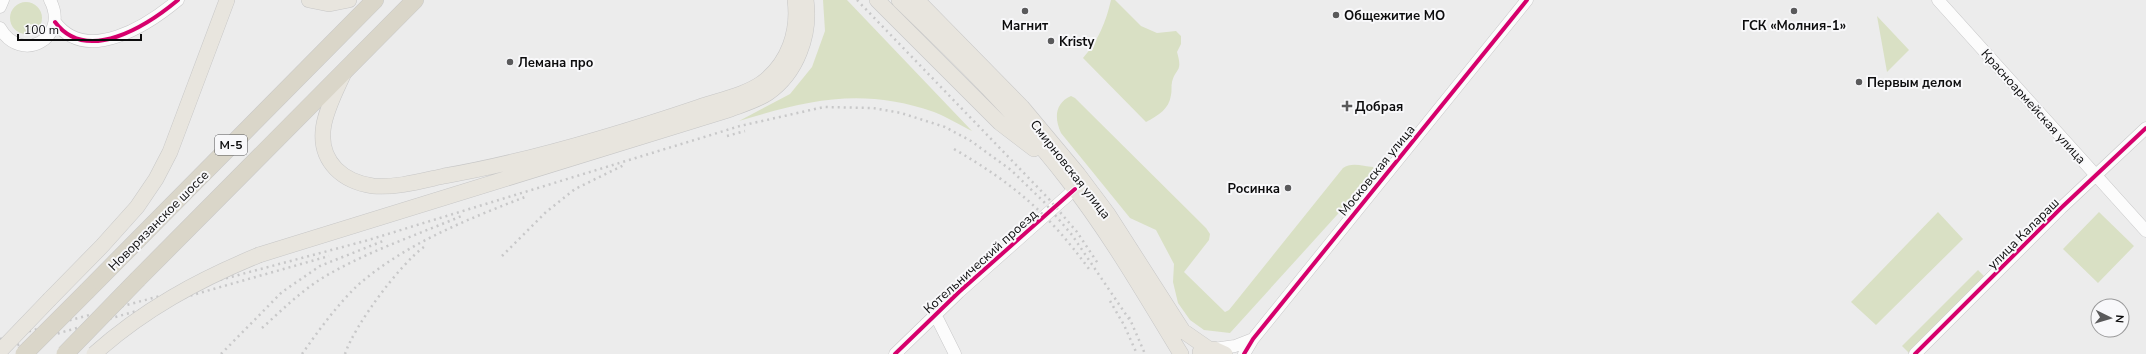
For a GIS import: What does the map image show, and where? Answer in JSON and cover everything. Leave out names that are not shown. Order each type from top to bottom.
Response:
[{"type":"highway","name":"Новорязанское шоссе","points":[[24,354],[375,0]]},
{"type":"highway","name":"Новорязанское шоссе","points":[[65,354],[415,0]]},
{"type":"main road","points":[[0,351],[102,246],[141,202],[156,179],[170,152],[227,0]]},
{"type":"main road","points":[[309,0],[329,4],[349,0]]},
{"type":"main road","name":"М-5","points":[[346,69],[325,116],[323,142],[330,161],[336,169],[356,182],[374,186],[399,184],[484,169],[552,152],[669,117],[737,94],[762,83],[775,71],[784,58],[795,30],[796,14],[794,0]]},
{"type":"main road","points":[[94,354],[136,320],[169,298],[219,271],[259,255],[705,117],[767,94],[784,80],[802,47],[806,28],[806,0]]},
{"type":"main road","points":[[877,0],[1000,123],[1057,166]]},
{"type":"main road","name":"Смирновская улица","points":[[899,0],[1013,115],[1057,166],[1075,189],[1113,245],[1181,354]]},
{"type":"main road","name":"Смирновская улица","points":[[917,0],[1022,107],[1078,174],[1108,214],[1180,327],[1191,338],[1212,352]]},
{"type":"street","points":[[0,28],[10,41],[19,45],[28,46],[39,43],[47,38],[53,31],[55,12],[50,0]]},
{"type":"street","points":[[55,22],[61,30],[69,36],[79,40],[97,41],[112,38],[135,29],[152,20],[178,0]]},
{"type":"street","name":"Московская улица","points":[[1244,354],[1252,339],[1527,0]]},
{"type":"street","name":"Красноармейская улица","points":[[1938,0],[2146,231]]},
{"type":"street","name":"улица Калараш","points":[[1915,354],[2061,208],[2097,176],[2146,128]]},
{"type":"street","name":"Котельнический проезд","points":[[898,351],[959,292],[1075,189]]},
{"type":"street","name":"Котельнический проезд","points":[[898,351],[938,320],[964,296],[999,257]]},
{"type":"street","points":[[938,320],[954,354]]},
{"type":"street","name":"Московская улица","points":[[1212,352],[1236,346],[1252,339]]},
{"type":"green space","points":[[823,0],[847,0],[972,131],[939,114],[908,104],[859,98],[812,102],[739,121],[790,94],[812,67],[825,31]]},
{"type":"green space","points":[[1111,0],[1115,0],[1141,26],[1157,33],[1176,31],[1181,36],[1181,44],[1177,52],[1179,67],[1172,82],[1170,100],[1163,111],[1146,122],[1083,58],[1101,31]]},
{"type":"green space","points":[[26,2],[32,3],[39,9],[42,18],[41,24],[35,31],[26,34],[20,33],[13,27],[10,18],[11,12],[17,5]]},
{"type":"green space","points":[[1877,16],[1909,50],[1887,72]]},
{"type":"green space","points":[[1071,96],[1075,98],[1206,228],[1210,234],[1209,240],[1184,272],[1225,312],[1229,310],[1343,168],[1350,165],[1361,165],[1373,167],[1375,173],[1230,333],[1204,330],[1190,320],[1178,303],[1173,282],[1174,264],[1156,230],[1130,218],[1061,133],[1057,122],[1057,112],[1062,103]]},
{"type":"green space","points":[[1938,212],[1963,239],[1876,325],[1851,302]]},
{"type":"green space","points":[[2099,212],[2134,246],[2098,283],[2063,249]]},
{"type":"green space","points":[[1978,270],[1987,279],[1910,354],[1902,346]]},
{"type":"railway","points":[[857,0],[1048,198],[1077,232],[1099,265]]},
{"type":"railway","points":[[0,339],[365,241],[740,126],[824,107],[873,108],[901,113],[945,127],[971,141],[1011,170],[1044,202],[1072,235],[1131,322]]},
{"type":"railway","points":[[727,136],[745,131]]},
{"type":"railway","points":[[954,149],[995,175],[1029,201],[1059,232],[1089,269]]},
{"type":"railway","points":[[502,256],[546,212],[575,189],[624,165]]},
{"type":"railway","points":[[302,354],[343,301],[358,285],[376,270],[416,245],[438,234],[481,214],[525,197]]},
{"type":"railway","points":[[262,328],[284,308],[324,277],[375,251],[464,215]]},
{"type":"railway","points":[[221,354],[282,292],[320,266],[383,241]]},
{"type":"railway","points":[[345,354],[358,328],[379,296],[414,255],[424,247]]},
{"type":"railway","points":[[0,350],[329,256]]},
{"type":"railway","points":[[1110,301],[1124,325],[1137,354]]},
{"type":"railway","points":[[1129,317],[1145,354]]},
{"type":"cycle path","points":[[55,22],[68,34],[84,40],[100,41],[134,29],[151,20],[178,0]]},
{"type":"cycle path","points":[[1244,354],[1253,339],[1527,0]]},
{"type":"cycle path","points":[[1915,354],[2061,208],[2146,128]]},
{"type":"cycle path","points":[[895,354],[959,292],[1075,189]]},
{"type":"place","name":"Магнит","points":[[1025,11]]},
{"type":"place","name":"ГСК «Молния-1»","points":[[1794,11]]},
{"type":"place","name":"Общежитие МО","points":[[1336,15]]},
{"type":"place","name":"Kristy","points":[[1051,41]]},
{"type":"place","name":"Лемана про","points":[[510,62]]},
{"type":"place","name":"Первым делом","points":[[1859,82]]},
{"type":"place","name":"Добрая","points":[[1347,106]]},
{"type":"place","name":"Росинка","points":[[1288,188]]}]
